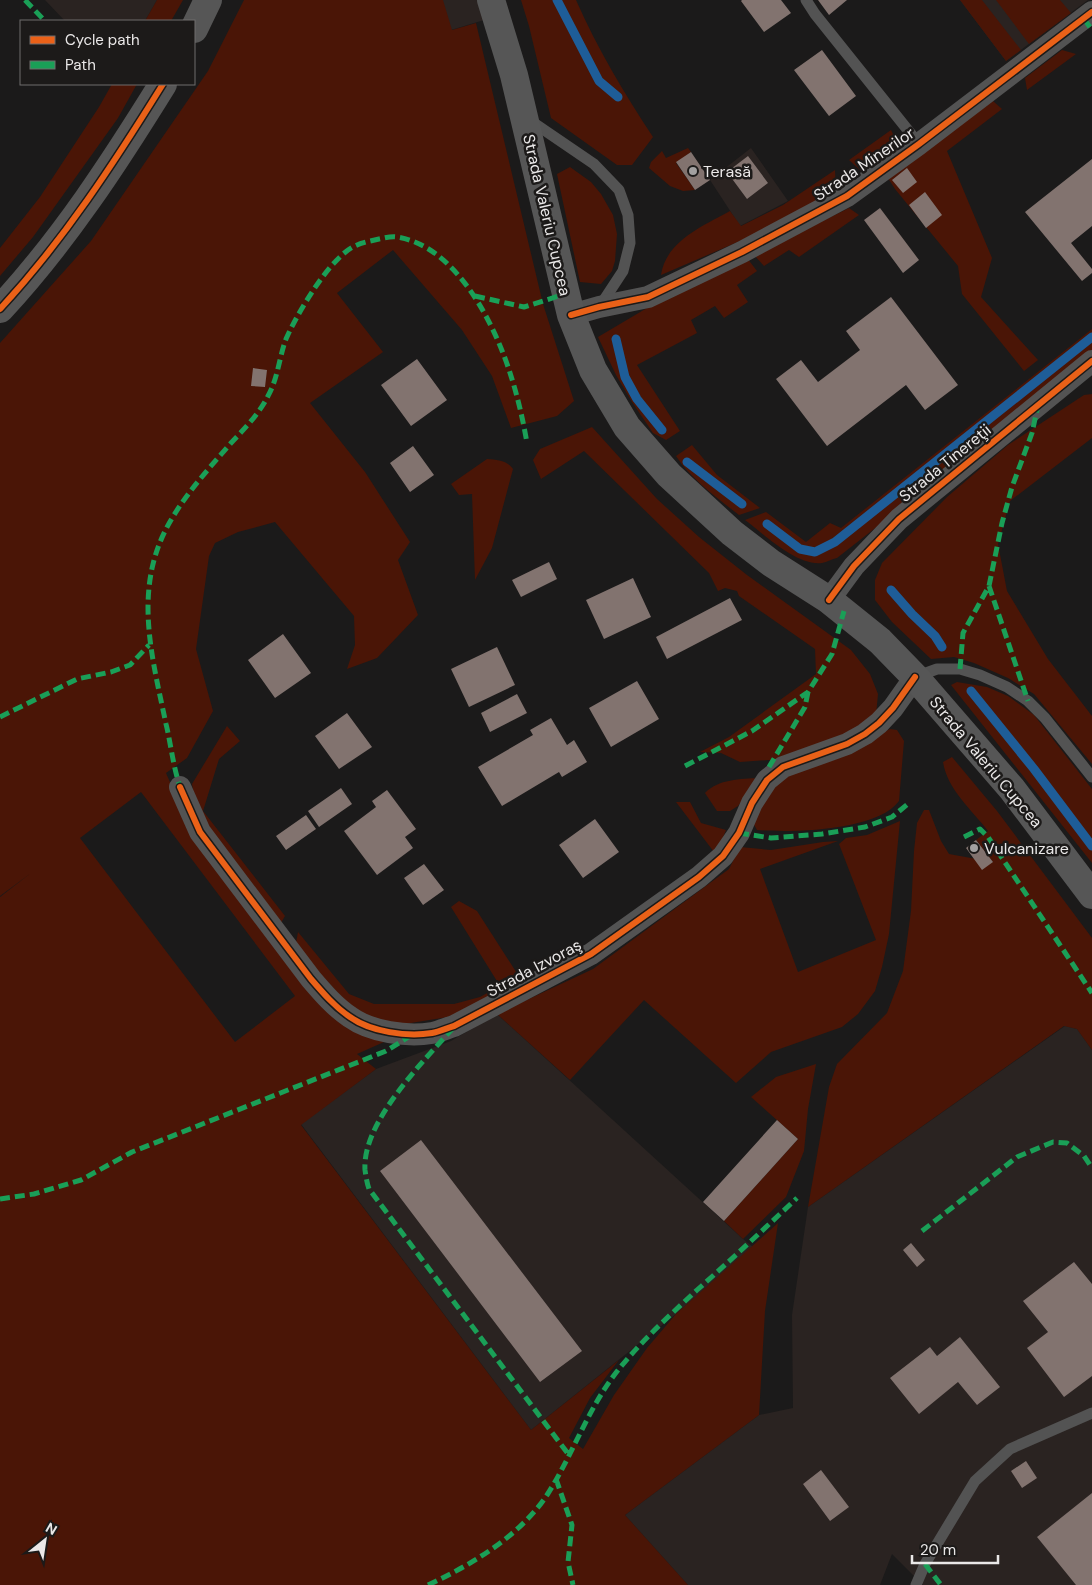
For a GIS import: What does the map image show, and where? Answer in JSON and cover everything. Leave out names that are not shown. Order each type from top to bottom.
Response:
[{"type":"main road","points":[[195,27],[208,0]]},
{"type":"main road","name":"Strada Valeriu Cupcea","points":[[491,0],[514,75],[571,315],[593,370],[627,427],[669,475],[732,533],[771,563],[829,600],[880,641],[915,677],[1012,789],[1092,895]]},
{"type":"main road","points":[[0,309],[26,281],[77,217],[126,145],[162,85]]},
{"type":"street","name":"Strada Minerilor","points":[[571,315],[648,297],[742,252],[847,196],[919,144],[1092,12]]},
{"type":"street","name":"Strada Tinereţii","points":[[829,600],[854,566],[899,519],[1092,360]]},
{"type":"street","name":"Strada Izvoraş","points":[[180,787],[200,832],[311,979],[331,1001],[351,1018],[374,1029],[398,1034],[432,1033],[454,1026],[591,954],[699,876],[723,856],[739,833],[752,803],[767,780],[783,767],[847,744],[865,734],[893,708],[915,677]]},
{"type":"lane","name":"Strada Minerilor","points":[[806,0],[919,144]]},
{"type":"lane","name":"Strada Valeriu Cupcea","points":[[523,115],[594,164],[619,190],[628,215],[630,243],[623,271],[599,307]]},
{"type":"lane","name":"Strada Valeriu Cupcea","points":[[915,677],[937,670],[960,669],[980,675],[1007,687],[1028,701],[1092,777]]},
{"type":"lane","points":[[916,1585],[925,1564],[975,1481],[1010,1449],[1092,1413]]},
{"type":"shaded area","points":[[45,0],[157,0],[146,20],[64,20]]},
{"type":"shaded area","points":[[157,0],[183,0],[172,20],[146,20]]},
{"type":"shaded area","points":[[244,0],[443,0],[452,30],[476,23],[543,304],[574,401],[557,416],[511,428],[492,376],[462,330],[393,250],[337,293],[383,352],[310,403],[365,472],[410,542],[398,560],[418,615],[377,658],[347,669],[355,645],[354,616],[275,522],[238,532],[215,543],[209,556],[196,649],[213,711],[187,758],[166,773],[195,840],[384,1042],[357,1054],[376,1069],[301,1125],[531,1430],[619,1360],[590,1398],[569,1438],[583,1449],[614,1395],[647,1348],[676,1314],[778,1223],[765,1311],[759,1415],[625,1515],[688,1585],[0,1585],[0,897],[31,873],[0,896],[0,343],[91,241],[208,71]],"holes":[[[141,792],[295,996],[235,1042],[80,838]]]},
{"type":"shaded area","points":[[417,0],[477,0],[484,20],[428,37]]},
{"type":"shaded area","points":[[521,0],[576,0],[612,70],[653,137],[632,165],[617,165],[551,118]]},
{"type":"shaded area","points":[[960,0],[1088,0],[1006,61]]},
{"type":"shaded area","points":[[960,0],[982,0],[1021,50],[1006,61]]},
{"type":"shaded area","points":[[996,0],[1060,0],[1071,13],[1029,44]]},
{"type":"shaded area","points":[[1062,50],[1076,54],[1027,90],[1025,78]]},
{"type":"shaded area","points":[[111,85],[136,85],[118,118],[33,237],[0,276],[0,248],[40,197]]},
{"type":"shaded area","points":[[993,101],[1002,109],[947,151],[992,258],[981,297],[1038,360],[1024,371],[962,294],[958,266],[888,178]]},
{"type":"shaded area","points":[[891,130],[896,140],[892,150],[862,172],[849,160]]},
{"type":"shaded area","points":[[688,148],[691,152],[676,163],[695,190],[683,191],[670,186],[649,168],[651,162],[662,151],[666,158]]},
{"type":"shaded area","points":[[751,148],[788,201],[740,226],[710,180]]},
{"type":"shaded area","points":[[570,167],[591,182],[601,194],[613,215],[617,234],[615,261],[612,271],[601,284],[580,282],[557,174]]},
{"type":"shaded area","points":[[835,170],[836,190],[754,235],[661,275],[664,263],[670,253],[687,236],[698,229],[730,211],[741,226],[783,205]]},
{"type":"shaded area","points":[[849,208],[859,215],[799,257],[789,250],[764,266],[754,255]]},
{"type":"shaded area","points":[[747,258],[757,271],[737,285],[748,302],[724,318],[715,306],[691,320],[697,333],[637,365],[680,431],[666,440],[653,433],[632,402],[616,375],[598,337],[647,308]]},
{"type":"shaded area","points":[[1092,329],[1092,353],[939,478],[837,558],[822,563],[802,560],[771,541],[745,520],[766,512],[806,542],[830,523],[841,528]]},
{"type":"shaded area","points":[[1092,394],[1092,438],[1010,501],[998,544],[1007,591],[1048,659],[1092,716],[1092,764],[1034,694],[1008,678],[974,663],[954,657],[931,659],[892,622],[875,600],[875,580],[882,563],[947,497],[1008,445],[1084,395]]},
{"type":"shaded area","points":[[592,427],[657,499],[699,537],[747,575],[851,650],[870,674],[878,694],[876,715],[860,728],[784,759],[740,762],[721,753],[700,752],[729,737],[816,674],[815,649],[739,596],[737,591],[725,588],[718,591],[709,573],[584,451],[541,479],[533,460],[540,449]]},
{"type":"shaded area","points":[[692,445],[717,475],[760,508],[739,515],[713,495],[676,456]]},
{"type":"shaded area","points":[[487,459],[505,462],[513,469],[492,548],[475,580],[472,494],[459,495],[451,484]]},
{"type":"shaded area","points":[[957,682],[987,687],[1008,696],[1034,715],[1092,789],[1092,863],[951,685]]},
{"type":"shaded area","points":[[227,726],[240,741],[219,759],[203,811],[285,916],[278,928],[196,808],[192,784]]},
{"type":"shaded area","points":[[890,729],[897,730],[904,741],[899,801],[888,811],[872,819],[833,828],[791,831],[757,830],[752,821],[768,788],[799,770],[838,755]]},
{"type":"shaded area","points":[[952,757],[997,811],[1092,938],[1092,1050],[1077,1029],[1064,1026],[808,1207],[829,1087],[837,1064],[887,1013],[903,971],[911,911],[917,823],[924,810],[929,810],[941,841],[949,854],[993,862],[976,840],[988,831],[961,799],[945,772],[943,762]]},
{"type":"shaded area","points":[[759,778],[738,806],[730,811],[717,811],[705,793],[710,788],[723,782]]},
{"type":"shaded area","points":[[676,802],[690,802],[701,823],[726,830],[720,845],[714,852]]},
{"type":"shaded area","points":[[900,821],[889,934],[875,991],[858,1014],[842,1027],[771,1052],[736,1083],[644,1000],[570,1080],[497,1014],[593,969],[729,869],[740,847],[771,850],[838,841],[760,869],[798,972],[876,940],[839,844],[846,838],[867,835]]},
{"type":"shaded area","points":[[459,901],[477,911],[520,978],[517,986],[448,1017],[392,1026],[345,1006],[296,943],[298,932],[349,994],[374,1004],[454,1004],[480,997],[500,986],[451,907]]},
{"type":"shaded area","points":[[497,1014],[753,1247],[676,1314],[531,1430],[301,1124],[376,1069],[451,1041]]},
{"type":"shaded area","points":[[1065,1026],[1077,1029],[1092,1050],[1092,1585],[923,1585],[892,1554],[880,1585],[688,1585],[625,1515],[759,1415],[793,1408],[792,1315],[808,1207]]},
{"type":"shaded area","points":[[816,1064],[808,1109],[804,1151],[786,1197],[743,1239],[724,1221],[798,1139],[751,1097],[776,1077]]},
{"type":"building","points":[[742,0],[781,0],[791,13],[764,32]]},
{"type":"building","points":[[818,0],[847,0],[829,15]]},
{"type":"building","points":[[822,50],[856,96],[829,116],[794,70]]},
{"type":"building","name":"Terasă","points":[[691,152],[710,180],[695,190],[676,162]]},
{"type":"building","points":[[748,156],[768,183],[747,199],[727,172]]},
{"type":"building","points":[[1092,159],[1092,226],[1071,243],[1092,269],[1092,273],[1082,281],[1025,212]]},
{"type":"building","points":[[907,168],[917,182],[903,193],[892,180]]},
{"type":"building","points":[[925,192],[942,215],[926,228],[909,205]]},
{"type":"building","points":[[880,208],[919,260],[903,273],[864,220]]},
{"type":"building","points":[[891,297],[958,385],[925,410],[906,385],[827,446],[776,379],[801,360],[818,382],[860,350],[846,331]]},
{"type":"building","points":[[417,359],[447,400],[411,426],[381,385]]},
{"type":"building","points":[[253,368],[267,370],[265,387],[251,386]]},
{"type":"building","points":[[413,446],[434,475],[410,492],[390,463]]},
{"type":"building","points":[[549,562],[557,579],[521,597],[512,580]]},
{"type":"building","points":[[633,578],[651,617],[604,639],[586,600]]},
{"type":"building","points":[[730,598],[742,620],[667,659],[656,637]]},
{"type":"building","points":[[283,634],[311,673],[275,698],[248,660]]},
{"type":"building","points":[[497,647],[515,685],[469,707],[451,669]]},
{"type":"building","points":[[637,681],[659,719],[611,747],[589,708]]},
{"type":"building","points":[[517,694],[527,713],[490,732],[481,713]]},
{"type":"building","points":[[347,713],[372,747],[339,769],[315,736]]},
{"type":"building","points":[[551,718],[567,745],[574,740],[587,762],[562,777],[559,772],[502,806],[478,767],[533,735],[530,730]]},
{"type":"building","points":[[341,788],[352,804],[319,827],[308,811]]},
{"type":"building","points":[[387,790],[416,829],[405,837],[413,848],[377,875],[344,831],[376,807],[372,801]]},
{"type":"building","points":[[306,815],[316,829],[286,850],[276,836]]},
{"type":"building","points":[[595,819],[619,852],[583,878],[559,845]]},
{"type":"building","points":[[976,840],[993,862],[982,870],[966,848]]},
{"type":"building","points":[[424,864],[444,890],[423,905],[404,878]]},
{"type":"building","points":[[777,1120],[798,1139],[724,1221],[703,1202]]},
{"type":"building","points":[[421,1140],[582,1351],[540,1382],[380,1171]]},
{"type":"building","points":[[911,1243],[925,1260],[917,1267],[903,1250]]},
{"type":"building","points":[[1074,1262],[1092,1284],[1092,1376],[1064,1397],[1027,1348],[1048,1332],[1023,1301]]},
{"type":"building","points":[[960,1337],[1000,1387],[977,1405],[958,1382],[919,1414],[890,1378],[930,1347],[937,1356]]},
{"type":"building","points":[[1026,1461],[1037,1478],[1022,1488],[1011,1471]]},
{"type":"building","points":[[821,1470],[849,1507],[830,1521],[803,1484]]},
{"type":"building","points":[[1092,1493],[1092,1585],[1076,1585],[1037,1537]]},
{"type":"waterway","points":[[557,0],[599,81],[618,97]]},
{"type":"waterway","points":[[767,524],[800,549],[815,552],[835,542],[1092,337]]},
{"type":"waterway","points":[[616,339],[625,377],[637,399],[662,430]]},
{"type":"waterway","points":[[687,462],[742,504]]},
{"type":"waterway","points":[[891,590],[935,636],[942,647]]},
{"type":"waterway","points":[[971,691],[1034,769],[1092,846]]},
{"type":"marked path","points":[[25,0],[44,20]]},
{"type":"marked path","points":[[1084,19],[1092,30]]},
{"type":"marked path","points":[[182,791],[175,768],[151,644],[148,618],[152,566],[161,541],[180,505],[264,403],[274,382],[286,339],[295,320],[322,278],[341,256],[360,244],[397,237],[418,243],[437,255],[455,271],[470,290],[483,312],[504,355],[518,401],[527,443]]},
{"type":"marked path","points":[[475,296],[524,307],[565,294]]},
{"type":"marked path","points":[[960,669],[963,633],[989,586],[1002,523],[1012,487],[1032,433],[1038,405]]},
{"type":"marked path","points":[[989,586],[1028,701]]},
{"type":"marked path","points":[[685,766],[752,731],[808,692],[832,654],[844,611]]},
{"type":"marked path","points":[[0,717],[77,679],[111,672],[130,665],[149,645]]},
{"type":"marked path","points":[[769,767],[805,707],[808,692]]},
{"type":"marked path","points":[[739,833],[771,838],[822,834],[865,827],[892,817],[909,803]]},
{"type":"marked path","points":[[964,837],[980,829],[988,837],[1092,993]]},
{"type":"marked path","points":[[453,1028],[411,1075],[373,1132],[367,1152],[365,1170],[369,1189],[569,1455]]},
{"type":"marked path","points":[[0,1199],[34,1194],[81,1180],[132,1152],[386,1051],[410,1036]]},
{"type":"marked path","points":[[922,1231],[1017,1157],[1053,1142],[1067,1143],[1084,1156],[1092,1168]]},
{"type":"marked path","points":[[428,1585],[477,1559],[494,1548],[523,1524],[547,1495],[596,1403],[624,1363],[665,1320],[797,1198]]},
{"type":"marked path","points":[[556,1479],[572,1525],[568,1562],[573,1585]]},
{"type":"marked path","points":[[925,1564],[941,1585]]},
{"type":"cycle path","points":[[571,315],[648,297],[742,252],[847,196],[919,144],[1092,12]]},
{"type":"cycle path","points":[[0,309],[46,256],[67,228],[126,143],[162,85]]},
{"type":"cycle path","points":[[829,600],[854,566],[899,519],[1092,361]]},
{"type":"cycle path","points":[[180,787],[200,832],[311,979],[334,1004],[359,1022],[379,1030],[401,1034],[432,1033],[454,1026],[591,954],[699,877],[723,856],[739,833],[752,803],[767,780],[783,767],[847,744],[865,734],[893,708],[915,677]]},
{"type":"place","name":"Terasă","points":[[693,171]]},
{"type":"place","name":"Vulcanizare","points":[[974,848]]}]
